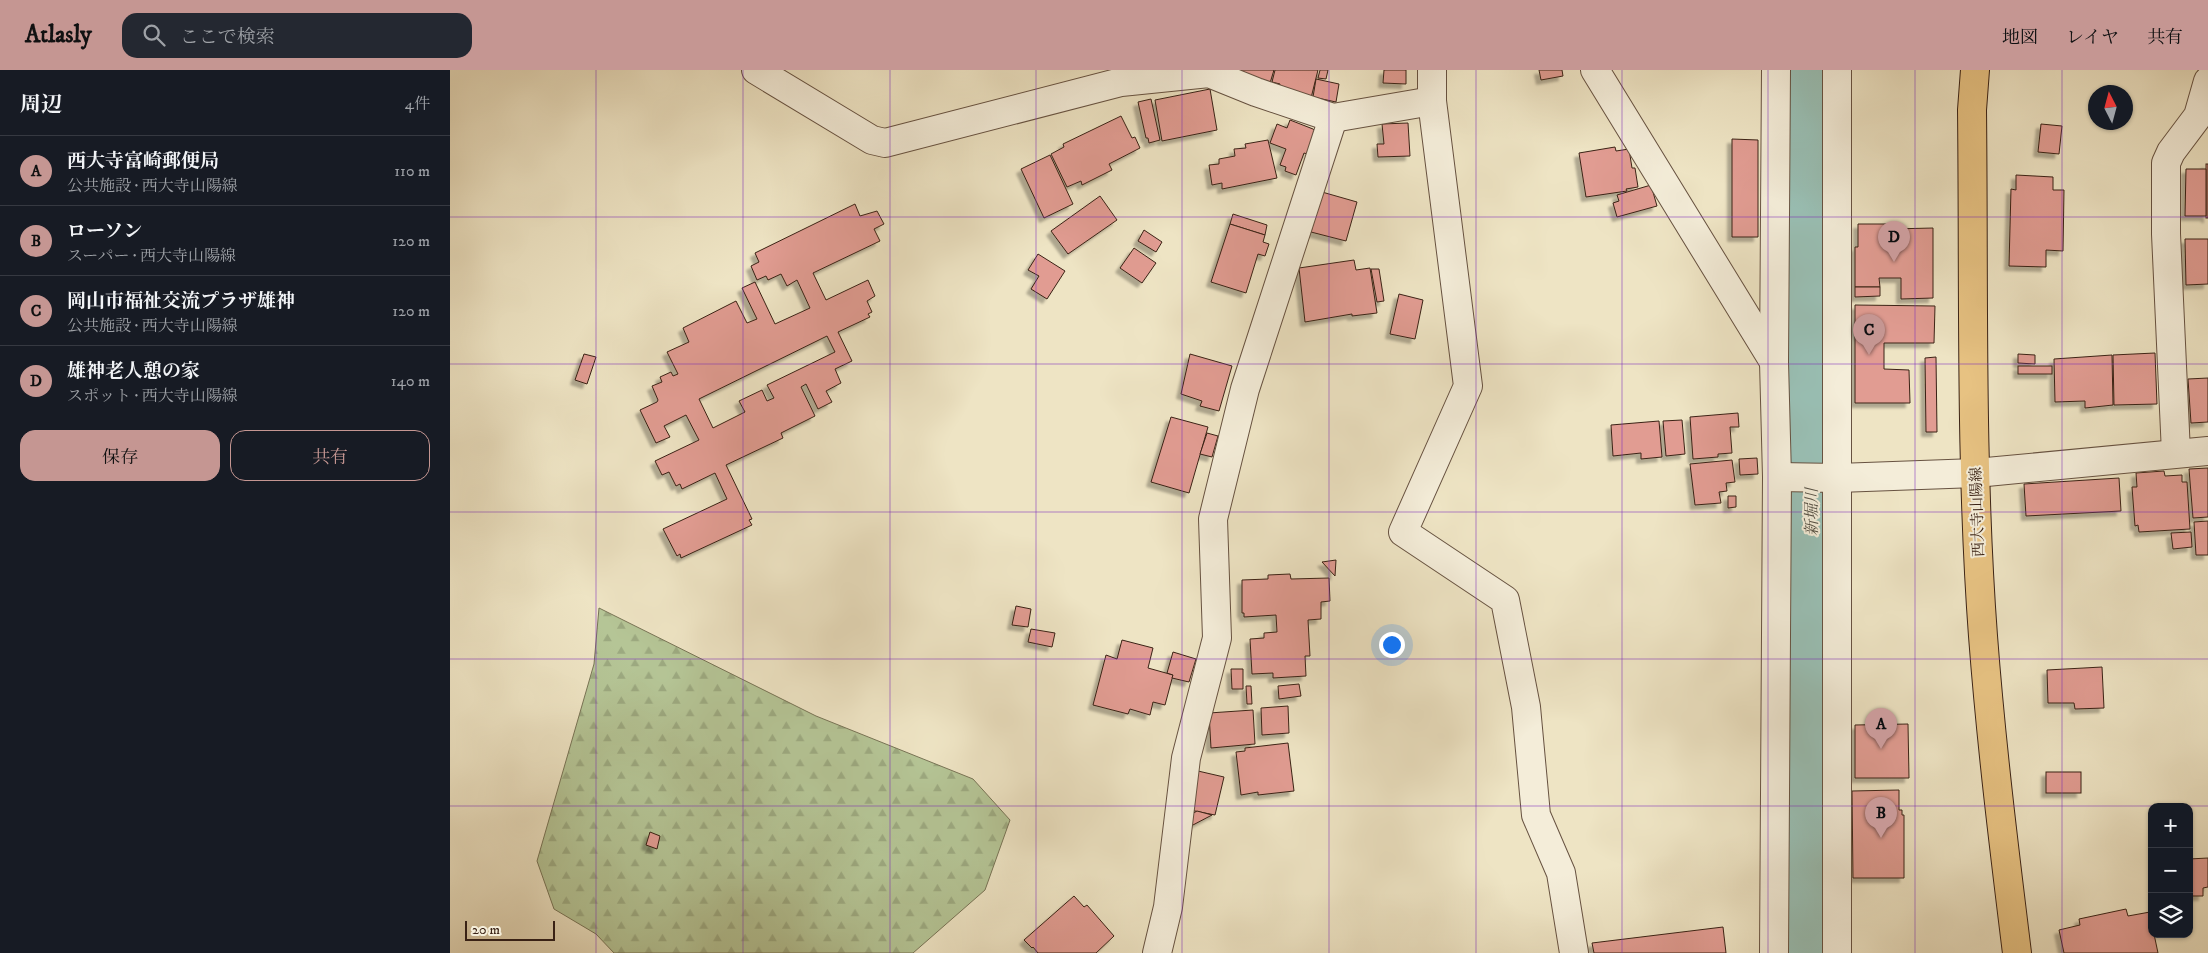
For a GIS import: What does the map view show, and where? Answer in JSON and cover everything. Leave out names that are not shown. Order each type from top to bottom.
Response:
[{"type":"main road","name":"西大寺山陽線","points":[[1975,70],[1972,110],[1976,473],[1985,654],[1996,786],[2018,953]]},
{"type":"street","points":[[756,70],[872,140],[885,143],[1121,82],[1209,73],[1256,92],[1333,118],[1432,101]]},
{"type":"street","points":[[1432,70],[1432,101],[1468,386],[1403,532],[1505,600],[1526,707],[1536,816],[1561,873],[1574,953]]},
{"type":"street","points":[[1595,70],[1774,362]]},
{"type":"street","points":[[1774,953],[1782,477],[1774,362],[1776,70]]},
{"type":"street","points":[[1837,70],[1833,478],[1837,953]]},
{"type":"street","points":[[2176,453],[2166,234],[2166,163],[2171,152],[2198,116],[2208,81]]},
{"type":"street","points":[[1157,953],[1168,907],[1186,758],[1217,638],[1213,519],[1245,389],[1333,118]]},
{"type":"street","points":[[1782,477],[1833,478],[1976,473],[2208,451]]},
{"type":"green space","points":[[599,608],[816,716],[973,779],[1010,820],[985,890],[913,953],[614,953],[596,934],[554,909],[537,861],[594,664]]},
{"type":"building","points":[[1224,70],[1274,70],[1270,83]]},
{"type":"building","points":[[1275,70],[1318,70],[1311,98],[1279,90],[1280,84],[1272,82]]},
{"type":"building","points":[[1320,70],[1328,70],[1326,79],[1318,78]]},
{"type":"building","points":[[1384,70],[1406,70],[1406,84],[1383,83]]},
{"type":"building","points":[[1539,70],[1562,70],[1563,76],[1541,80]]},
{"type":"building","points":[[1316,79],[1339,84],[1336,102],[1313,97]]},
{"type":"building","points":[[1210,89],[1217,130],[1162,141],[1155,100]]},
{"type":"building","points":[[1151,99],[1160,140],[1149,143],[1148,138],[1146,138],[1138,102]]},
{"type":"building","points":[[1121,116],[1132,138],[1135,137],[1140,148],[1109,164],[1112,170],[1082,185],[1081,181],[1067,187],[1051,154],[1064,147],[1063,144]]},
{"type":"building","points":[[1290,120],[1315,131],[1307,154],[1304,153],[1296,175],[1285,171],[1286,167],[1280,165],[1286,149],[1270,143],[1277,124],[1287,128]]},
{"type":"building","points":[[1408,123],[1410,156],[1378,157],[1377,144],[1384,144],[1382,124]]},
{"type":"building","points":[[2041,124],[2062,126],[2059,154],[2038,152]]},
{"type":"building","points":[[1732,139],[1758,140],[1758,237],[1732,237]]},
{"type":"building","points":[[1268,140],[1277,178],[1222,189],[1222,183],[1212,185],[1209,165],[1219,164],[1219,159],[1235,156],[1234,149],[1246,148],[1245,144]]},
{"type":"building","points":[[1615,147],[1616,151],[1629,149],[1638,187],[1626,189],[1627,191],[1586,197],[1579,153]]},
{"type":"building","points":[[1050,155],[1073,204],[1044,218],[1021,169]]},
{"type":"building","points":[[2206,164],[2208,164],[2208,218],[2206,218]]},
{"type":"building","points":[[2186,169],[2206,169],[2206,216],[2185,216]]},
{"type":"building","points":[[2016,175],[2053,177],[2053,190],[2064,190],[2063,251],[2046,250],[2046,267],[2009,266],[2011,189],[2016,190]]},
{"type":"building","points":[[1651,185],[1657,206],[1617,217],[1613,203],[1619,201],[1617,195]]},
{"type":"building","points":[[1322,192],[1357,202],[1346,241],[1311,232]]},
{"type":"building","points":[[1100,196],[1117,220],[1068,254],[1051,231]]},
{"type":"building","points":[[855,204],[860,216],[877,211],[884,224],[874,229],[880,241],[813,273],[826,300],[868,280],[875,296],[867,301],[872,312],[868,314],[870,317],[838,332],[852,361],[835,369],[841,383],[826,391],[832,402],[818,409],[806,384],[801,387],[815,416],[781,433],[783,438],[726,465],[752,519],[749,520],[752,525],[681,558],[680,554],[677,556],[663,529],[727,499],[715,473],[682,489],[680,484],[676,486],[669,472],[662,475],[655,461],[699,440],[686,415],[664,426],[670,437],[656,443],[640,410],[657,402],[658,400],[652,386],[662,382],[660,377],[671,372],[673,376],[678,374],[667,352],[689,342],[683,328],[736,301],[747,323],[757,319],[742,288],[755,282],[775,324],[810,308],[797,280],[787,286],[781,274],[768,280],[766,276],[757,280],[751,266],[759,262],[755,253]],"holes":[[[827,336],[835,352],[767,385],[774,398],[767,401],[762,390],[739,401],[745,412],[713,428],[699,399]]]},
{"type":"building","points":[[1233,214],[1267,225],[1265,235],[1230,224]]},
{"type":"building","points":[[1230,224],[1265,235],[1263,242],[1269,244],[1265,256],[1258,254],[1246,293],[1211,282]]},
{"type":"building","points":[[1858,224],[1891,224],[1891,229],[1933,228],[1933,298],[1901,299],[1901,278],[1879,278],[1880,287],[1855,287],[1855,247],[1858,247]]},
{"type":"building","points":[[1144,230],[1162,242],[1156,252],[1138,241]]},
{"type":"building","points":[[2185,239],[2208,239],[2208,284],[2186,285]]},
{"type":"building","points":[[1134,248],[1156,263],[1142,283],[1120,268]]},
{"type":"building","points":[[1038,254],[1065,271],[1047,299],[1031,289],[1039,276],[1028,270]]},
{"type":"building","points":[[1354,260],[1356,270],[1370,268],[1377,313],[1352,316],[1352,314],[1305,322],[1299,268]]},
{"type":"building","points":[[1371,269],[1379,269],[1384,301],[1377,302]]},
{"type":"building","points":[[1855,287],[1880,287],[1880,296],[1855,297]]},
{"type":"building","points":[[1399,294],[1423,300],[1415,339],[1390,334]]},
{"type":"building","points":[[1855,305],[1935,306],[1934,343],[1884,343],[1884,369],[1909,370],[1910,403],[1855,403]]},
{"type":"building","points":[[2155,353],[2157,404],[2114,405],[2113,355]]},
{"type":"building","points":[[584,354],[596,357],[587,384],[575,380]]},
{"type":"building","points":[[1190,354],[1232,366],[1219,411],[1200,406],[1202,401],[1181,394]]},
{"type":"building","points":[[2018,354],[2035,355],[2035,364],[2018,363]]},
{"type":"building","points":[[2112,355],[2113,405],[2085,408],[2085,401],[2055,402],[2054,359]]},
{"type":"building","points":[[1936,357],[1937,432],[1926,432],[1925,358]]},
{"type":"building","points":[[2018,366],[2052,366],[2052,374],[2018,374]]},
{"type":"building","points":[[2208,378],[2208,422],[2191,423],[2188,379]]},
{"type":"building","points":[[1738,413],[1739,427],[1730,427],[1732,453],[1718,454],[1718,457],[1693,459],[1690,417]]},
{"type":"building","points":[[1171,417],[1208,427],[1189,493],[1151,482]]},
{"type":"building","points":[[1682,420],[1685,454],[1666,456],[1663,421]]},
{"type":"building","points":[[1659,421],[1662,457],[1641,459],[1641,453],[1613,456],[1611,425]]},
{"type":"building","points":[[1207,433],[1218,436],[1212,457],[1200,454]]},
{"type":"building","points":[[1757,458],[1758,474],[1740,475],[1739,459]]},
{"type":"building","points":[[1732,460],[1735,482],[1726,483],[1727,491],[1719,492],[1721,503],[1695,505],[1690,464]]},
{"type":"building","points":[[2208,468],[2208,517],[2193,518],[2189,469]]},
{"type":"building","points":[[2164,471],[2165,476],[2182,475],[2182,482],[2187,482],[2190,529],[2139,532],[2138,525],[2135,526],[2132,487],[2137,487],[2136,473]]},
{"type":"building","points":[[2119,478],[2121,511],[2026,516],[2024,484]]},
{"type":"building","points":[[1728,496],[1736,496],[1736,507],[1728,508]]},
{"type":"building","points":[[2208,521],[2208,555],[2196,555],[2194,522]]},
{"type":"building","points":[[2191,532],[2192,547],[2173,549],[2171,533]]},
{"type":"building","points":[[1336,560],[1335,576],[1322,562]]},
{"type":"building","points":[[1290,574],[1291,579],[1329,578],[1330,601],[1321,602],[1321,619],[1308,620],[1310,656],[1305,656],[1306,676],[1273,678],[1273,673],[1252,674],[1250,639],[1264,638],[1264,633],[1277,632],[1276,615],[1244,617],[1244,613],[1242,613],[1242,580],[1268,579],[1268,575]]},
{"type":"building","points":[[1016,606],[1031,609],[1028,627],[1012,625]]},
{"type":"building","points":[[1031,629],[1055,633],[1052,647],[1028,642]]},
{"type":"building","points":[[1122,640],[1153,648],[1148,668],[1173,675],[1165,705],[1153,702],[1150,715],[1130,709],[1128,714],[1093,705],[1106,655],[1117,659]]},
{"type":"building","points":[[1173,652],[1196,659],[1189,682],[1172,678],[1173,675],[1167,673]]},
{"type":"building","points":[[2102,667],[2104,708],[2075,709],[2074,703],[2048,703],[2047,670]]},
{"type":"building","points":[[1231,669],[1243,669],[1243,689],[1232,689]]},
{"type":"building","points":[[1299,684],[1301,696],[1279,699],[1278,686]]},
{"type":"building","points":[[1246,686],[1251,686],[1252,704],[1247,704]]},
{"type":"building","points":[[1288,706],[1289,733],[1262,735],[1261,708]]},
{"type":"building","points":[[1253,710],[1255,744],[1211,748],[1209,713]]},
{"type":"building","points":[[1908,724],[1909,778],[1855,778],[1855,725]]},
{"type":"building","points":[[1288,743],[1294,791],[1258,795],[1258,792],[1241,795],[1236,752],[1245,751],[1245,748]]},
{"type":"building","points":[[1198,771],[1224,777],[1215,815],[1190,810]]},
{"type":"building","points":[[2046,772],[2081,772],[2081,793],[2046,793]]},
{"type":"building","points":[[1899,790],[1899,810],[1902,810],[1902,815],[1904,815],[1904,878],[1853,878],[1852,791]]},
{"type":"building","points":[[1197,811],[1212,815],[1191,826],[1187,817]]},
{"type":"building","points":[[650,832],[660,836],[657,849],[646,845]]},
{"type":"building","points":[[2208,858],[2208,887],[2203,888],[2203,896],[2193,896],[2193,859]]},
{"type":"building","points":[[1074,896],[1084,907],[1087,905],[1114,936],[1096,953],[1038,953],[1024,940]]},
{"type":"building","points":[[2126,909],[2128,916],[2148,912],[2148,938],[2155,938],[2158,953],[2064,953],[2059,930],[2080,925],[2079,919]]},
{"type":"building","points":[[1723,927],[1726,953],[1594,953],[1592,943]]},
{"type":"waterway","name":"新堀川","points":[[1810,70],[1812,953]]},
{"type":"place","name":"雄神老人憩の家","points":[[1894,262]]},
{"type":"place","name":"岡山市福祉交流プラザ雄神","points":[[1869,355]]},
{"type":"place","name":"西大寺富崎郵便局","points":[[1881,749]]},
{"type":"place","name":"ローソン","points":[[1881,838]]}]
